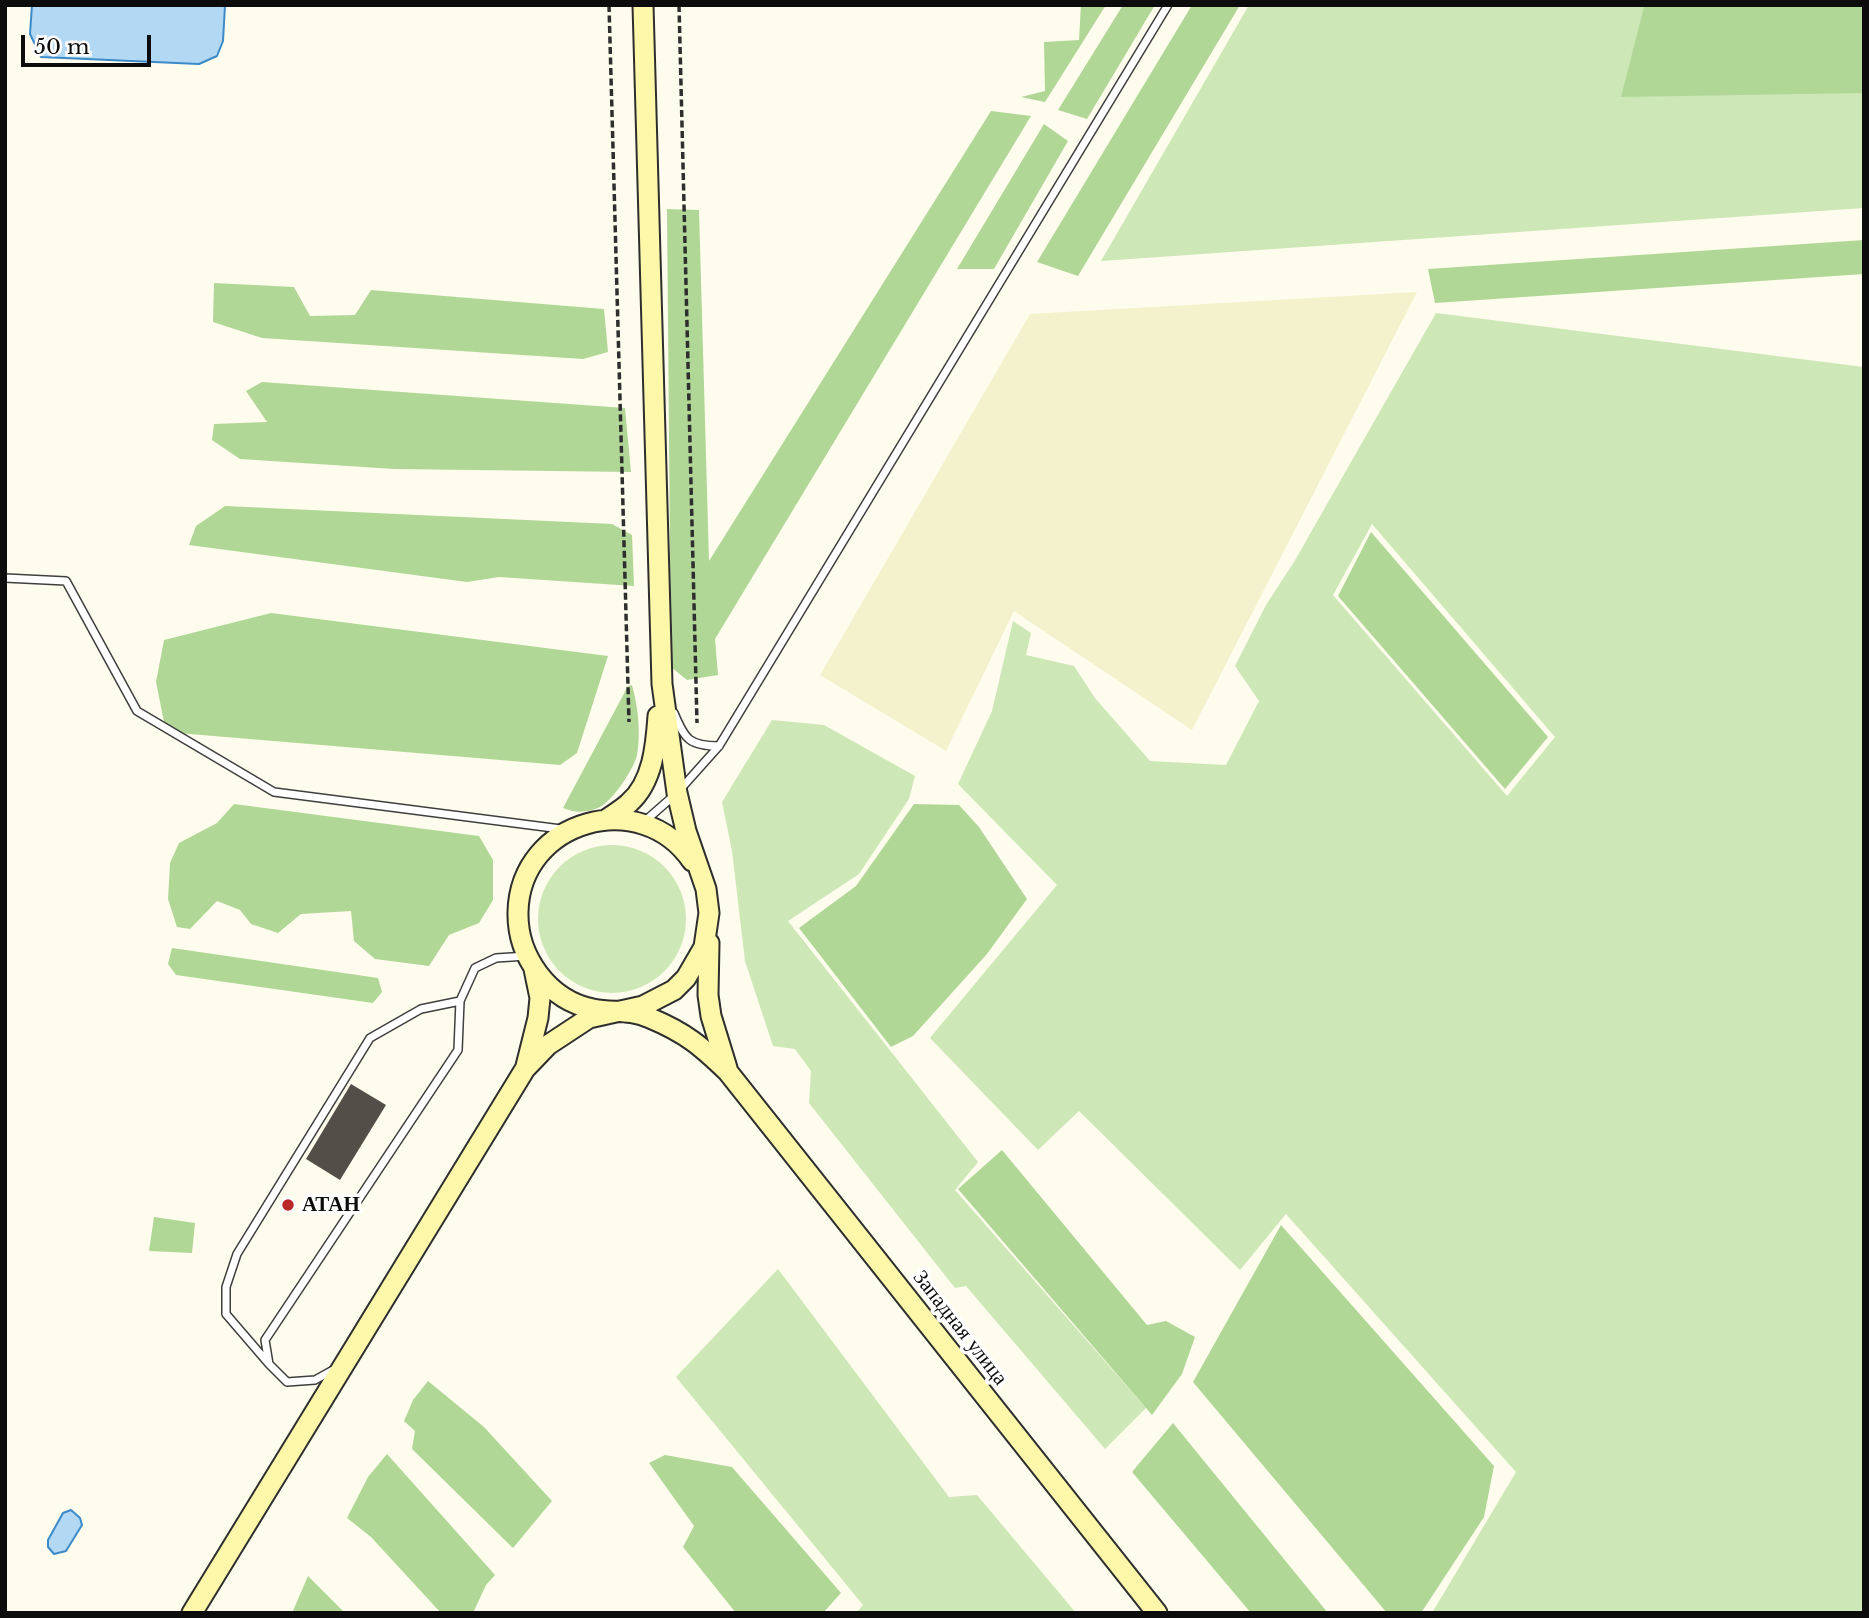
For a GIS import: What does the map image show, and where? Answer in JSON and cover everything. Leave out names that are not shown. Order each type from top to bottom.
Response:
[{"type":"main road","points":[[192,1613],[525,1069],[548,1045],[589,1018],[659,999],[686,978],[704,947],[709,912],[706,889],[697,867],[677,793],[662,684],[643,5]]},
{"type":"main road","points":[[607,819],[630,803],[645,781],[654,755],[662,684]]},
{"type":"main road","points":[[525,1069],[538,1018],[540,998],[519,931],[518,911],[528,872],[539,856],[552,841],[569,830],[607,819],[642,823],[659,830],[674,840],[697,867]]},
{"type":"main road","name":"Западная улица","points":[[709,912],[708,995],[717,1041],[728,1072]]},
{"type":"main road","points":[[530,962],[551,987],[574,1002],[599,1010],[626,1010]]},
{"type":"main road","name":"Западная улица","points":[[626,1010],[687,1035],[728,1072],[1157,1613]]},
{"type":"lane","points":[[642,823],[677,793],[719,746],[1168,5]]},
{"type":"lane","points":[[5,578],[66,581],[137,711],[274,792],[569,830]]},
{"type":"lane","points":[[662,684],[677,721],[690,741],[699,746],[719,746]]},
{"type":"lane","points":[[269,1364],[265,1340],[458,1050],[460,1001],[475,968],[496,958],[530,962]]},
{"type":"lane","points":[[346,1363],[315,1380],[287,1382],[226,1314],[226,1287],[237,1254],[370,1038],[421,1009],[460,1001]]},
{"type":"path","points":[[610,5],[629,722]]},
{"type":"path","points":[[678,5],[697,723]]},
{"type":"green space","points":[[1081,5],[1106,5],[1045,102],[1021,97],[1045,91],[1044,42],[1079,40]]},
{"type":"green space","points":[[1123,5],[1155,5],[1087,119],[1058,110]]},
{"type":"green space","points":[[1192,5],[1240,5],[1078,276],[1037,262]]},
{"type":"green space","points":[[1249,5],[1864,5],[1864,208],[1101,261]]},
{"type":"green space","points":[[1864,5],[1864,93],[1621,97],[1644,7]]},
{"type":"green space","points":[[991,111],[1031,116],[715,639],[718,675],[687,680],[671,667],[667,209],[699,210],[709,561]]},
{"type":"green space","points":[[1044,124],[1068,141],[994,269],[957,269]]},
{"type":"green space","points":[[1864,240],[1864,274],[1435,303],[1428,269]]},
{"type":"green space","points":[[214,283],[294,287],[310,316],[355,315],[371,290],[604,309],[608,352],[583,359],[262,338],[213,322]]},
{"type":"green space","points":[[1417,292],[1192,730],[1014,611],[946,751],[820,675],[1030,314]]},
{"type":"green space","points":[[1436,313],[1864,367],[1864,1613],[1432,1613],[1516,1472],[1286,1214],[1240,1270],[1079,1111],[1038,1150],[930,1038],[1057,885],[958,784],[992,711],[1013,621],[1031,633],[1026,655],[1074,666],[1095,698],[1150,761],[1226,765],[1259,701],[1235,666],[1266,605],[1294,562]],"holes":[[[1372,524],[1555,737],[1507,796],[1333,595]]]},
{"type":"green space","points":[[262,382],[625,408],[631,472],[394,469],[240,459],[212,440],[214,424],[267,422],[246,391]]},
{"type":"green space","points":[[225,506],[612,524],[632,535],[634,586],[499,577],[467,582],[189,545],[196,526]]},
{"type":"green space","points":[[1371,532],[1548,737],[1505,789],[1338,596]]},
{"type":"green space","points":[[271,613],[608,656],[577,753],[560,765],[166,732],[156,682],[164,640]]},
{"type":"green space","points":[[632,685],[639,738],[632,768],[617,791],[600,807],[581,812],[563,808],[628,686]]},
{"type":"green space","points":[[772,720],[824,725],[915,776],[909,799],[859,874],[788,921],[978,1162],[955,1190],[1146,1408],[1105,1449],[966,1286],[955,1288],[809,1103],[811,1071],[795,1049],[773,1046],[745,961],[732,851],[722,802]]},
{"type":"green space","points":[[234,804],[479,836],[493,860],[493,900],[479,923],[449,935],[429,966],[375,959],[354,941],[351,911],[301,914],[278,933],[251,924],[240,910],[217,901],[190,929],[177,927],[168,899],[170,863],[179,843],[217,823]]},
{"type":"green space","points":[[914,804],[959,805],[979,827],[1027,899],[987,954],[913,1036],[891,1047],[799,928],[856,886]]},
{"type":"green space","points":[[612,845],[640,851],[653,857],[664,867],[674,878],[680,891],[686,919],[680,947],[674,960],[664,971],[653,981],[640,987],[612,993],[584,987],[571,981],[560,971],[550,960],[544,947],[538,919],[544,891],[550,878],[560,867],[571,857],[584,851]]},
{"type":"green space","points":[[172,948],[378,978],[382,992],[373,1003],[176,975],[168,964]]},
{"type":"green space","points":[[1002,1150],[1147,1325],[1166,1321],[1195,1337],[1182,1374],[1152,1415],[958,1189]]},
{"type":"green space","points":[[154,1217],[195,1223],[192,1253],[149,1251]]},
{"type":"green space","points":[[1281,1225],[1494,1466],[1484,1517],[1421,1613],[1387,1613],[1193,1382]]},
{"type":"green space","points":[[778,1269],[949,1497],[977,1495],[1076,1613],[856,1613],[863,1605],[676,1377]]},
{"type":"green space","points":[[428,1381],[484,1427],[552,1501],[513,1548],[412,1449],[415,1431],[404,1421],[413,1400]]},
{"type":"green space","points":[[1173,1423],[1328,1613],[1251,1613],[1132,1472]]},
{"type":"green space","points":[[387,1454],[495,1575],[486,1585],[473,1613],[441,1613],[371,1537],[347,1518],[368,1477]]},
{"type":"green space","points":[[665,1455],[732,1467],[841,1593],[823,1613],[736,1613],[683,1547],[694,1526],[649,1463]]},
{"type":"green space","points":[[308,1576],[345,1613],[292,1613]]},
{"type":"water","points":[[32,5],[225,5],[223,41],[217,56],[199,64],[41,57],[30,34]]},
{"type":"water","points":[[71,1510],[80,1518],[82,1525],[66,1551],[54,1554],[48,1547],[48,1540],[63,1513]]},
{"type":"building","points":[[351,1084],[386,1105],[340,1180],[306,1159]]},
{"type":"place","name":"АТАН","points":[[288,1205]]}]
